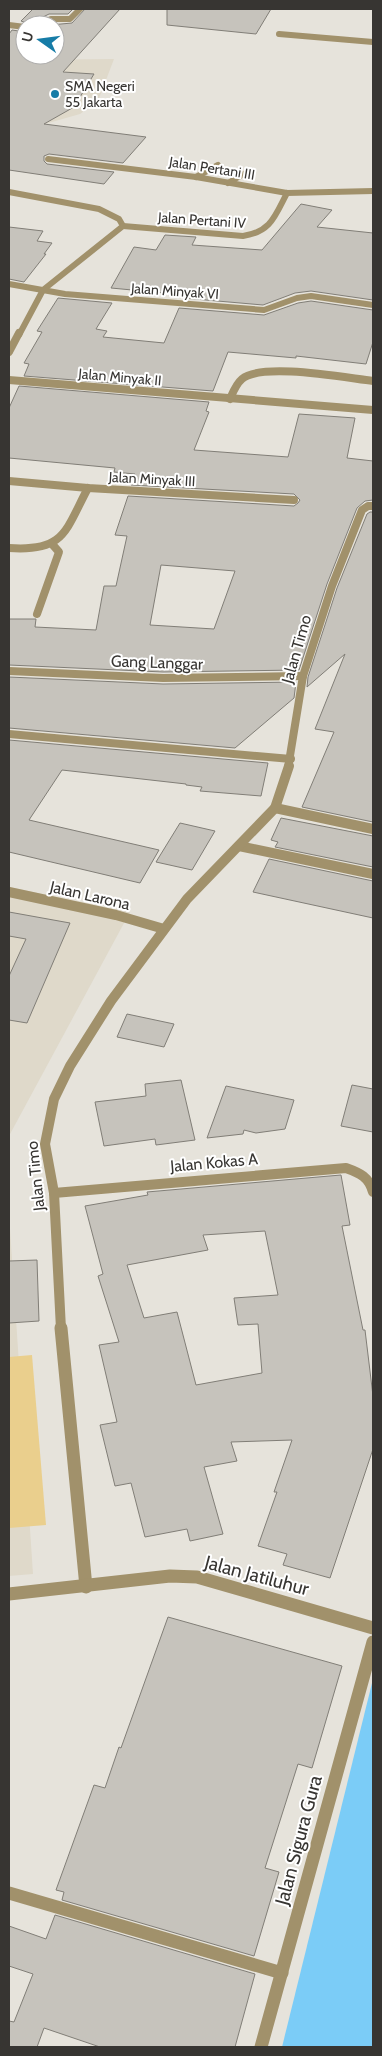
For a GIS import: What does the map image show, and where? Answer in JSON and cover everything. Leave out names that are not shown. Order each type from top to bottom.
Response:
[{"type":"street","points":[[65,19],[70,19],[80,9]]},
{"type":"street","points":[[279,34],[373,42]]},
{"type":"street","name":"Jalan Pertani III","points":[[48,159],[196,177],[287,193],[373,191]]},
{"type":"street","points":[[196,177],[218,165]]},
{"type":"street","points":[[228,183],[249,171]]},
{"type":"street","points":[[9,192],[99,209],[119,219],[123,226],[43,290],[9,352]]},
{"type":"street","name":"Jalan Pertani IV","points":[[123,226],[243,236],[254,235],[264,231],[270,225],[287,193]]},
{"type":"street","name":"Jalan Minyak VI","points":[[9,284],[130,300],[264,310],[274,309],[295,299],[310,297],[373,305]]},
{"type":"street","points":[[230,399],[244,377],[266,372],[373,381]]},
{"type":"street","name":"Jalan Minyak II","points":[[9,380],[373,410]]},
{"type":"street","name":"Jalan Minyak III","points":[[9,481],[88,488],[294,500]]},
{"type":"street","points":[[9,548],[40,547],[52,544],[61,536],[88,488]]},
{"type":"street","name":"Jalan Timo","points":[[86,1587],[62,1357],[54,1193],[46,1144],[48,1123],[54,1099],[70,1066],[111,1001],[164,929],[188,899],[275,808],[291,759],[303,676],[332,586],[362,510],[371,506]]},
{"type":"street","points":[[37,614],[59,552],[52,544]]},
{"type":"street","name":"Gang Langgar","points":[[9,671],[163,678],[303,676]]},
{"type":"street","points":[[9,734],[291,759]]},
{"type":"street","points":[[275,808],[373,829]]},
{"type":"street","points":[[239,846],[373,874]]},
{"type":"street","name":"Jalan Larona","points":[[9,892],[164,929]]},
{"type":"street","name":"Jalan Kokas A","points":[[54,1193],[346,1168],[362,1173],[372,1188]]},
{"type":"street","name":"Jalan Jatiluhur","points":[[9,1594],[86,1587],[170,1576],[197,1577],[373,1628]]},
{"type":"street","name":"Jalan Sigura Gura","points":[[261,2047],[373,1642]]},
{"type":"street","points":[[9,1893],[282,1973]]},
{"type":"shaded area","name":"SMA Negeri 55 Jakarta","points":[[65,59],[114,59],[98,101],[80,114],[38,126],[27,141],[9,140],[9,60],[15,60],[15,65],[65,65]]},
{"type":"shaded area","points":[[9,887],[130,912],[9,1136]]},
{"type":"shaded area","points":[[9,1214],[33,1574],[9,1576]]},
{"type":"shaded area","points":[[32,1355],[46,1525],[9,1528],[9,1357]]},
{"type":"water","points":[[373,1679],[373,2047],[282,2047]]},
{"type":"building","points":[[33,9],[73,9],[68,14],[27,15]]},
{"type":"building","points":[[85,9],[120,9],[63,72],[94,74],[74,107],[44,124],[146,137],[123,163],[49,154],[44,156],[44,161],[47,164],[114,172],[104,184],[9,170],[9,34],[12,30],[15,30],[15,65],[65,65],[65,24],[72,23]]},
{"type":"building","points":[[167,9],[271,9],[256,34],[167,25]]},
{"type":"building","points":[[301,204],[332,210],[317,227],[373,233],[373,300],[311,291],[295,293],[263,305],[183,298],[185,295],[111,288],[134,247],[156,250],[165,235],[196,237],[192,245],[262,250]]},
{"type":"building","points":[[9,227],[43,231],[37,241],[52,243],[44,254],[46,254],[24,282],[9,279]]},
{"type":"building","points":[[58,298],[112,303],[96,329],[107,331],[103,337],[164,343],[179,308],[264,315],[298,303],[311,301],[373,310],[373,342],[366,364],[296,356],[296,358],[228,352],[213,391],[24,376],[29,364],[24,363],[42,332],[37,331]]},
{"type":"building","points":[[19,386],[209,402],[206,411],[209,412],[194,450],[288,457],[299,414],[355,418],[347,458],[373,461],[373,500],[365,501],[357,508],[327,584],[299,670],[163,672],[9,665],[9,619],[36,619],[35,627],[96,630],[104,586],[116,586],[127,536],[115,535],[128,496],[294,506],[300,500],[294,494],[131,485],[135,474],[114,472],[115,468],[9,458],[9,408]],"holes":[[[161,565],[235,571],[214,629],[150,625]]]},
{"type":"building","points":[[373,512],[373,822],[302,807],[334,732],[315,729],[345,654],[307,687],[308,677],[337,588],[367,514]]},
{"type":"building","points":[[9,677],[163,684],[296,682],[294,698],[235,748],[9,728]]},
{"type":"building","points":[[9,740],[268,763],[261,796],[200,791],[202,787],[186,784],[62,770],[29,820],[159,850],[140,883],[9,852]]},
{"type":"building","points":[[281,818],[373,836],[373,867],[275,847],[278,842],[271,840]]},
{"type":"building","points":[[180,823],[215,831],[192,870],[156,862]]},
{"type":"building","points":[[269,859],[373,881],[373,918],[253,892]]},
{"type":"building","points":[[9,912],[70,923],[27,1023],[9,1020],[9,976],[26,939],[9,936]]},
{"type":"building","points":[[127,1014],[174,1024],[164,1047],[117,1037]]},
{"type":"building","points":[[181,1080],[195,1140],[156,1145],[155,1139],[104,1146],[95,1102],[146,1096],[145,1084]]},
{"type":"building","points":[[352,1085],[373,1089],[373,1132],[341,1126]]},
{"type":"building","points":[[226,1086],[294,1100],[285,1129],[256,1133],[244,1130],[243,1134],[207,1138]]},
{"type":"building","points":[[341,1175],[350,1225],[342,1226],[363,1330],[365,1330],[373,1396],[373,1449],[330,1578],[283,1565],[287,1554],[258,1546],[277,1492],[274,1492],[292,1440],[231,1442],[237,1461],[204,1467],[223,1534],[190,1541],[187,1529],[145,1537],[131,1483],[115,1486],[100,1425],[117,1422],[99,1345],[119,1342],[98,1276],[103,1274],[85,1206],[148,1195],[147,1192]],"holes":[[[265,1231],[278,1295],[234,1298],[238,1325],[258,1324],[262,1373],[196,1385],[177,1312],[144,1318],[127,1265],[208,1250],[203,1235]]]},
{"type":"building","points":[[37,1260],[39,1321],[9,1323],[9,1261]]},
{"type":"building","points":[[168,1617],[342,1666],[312,1768],[298,1764],[265,1868],[279,1872],[254,1956],[62,1900],[64,1892],[56,1890],[94,1785],[105,1788]]},
{"type":"building","points":[[55,1915],[255,1974],[235,2047],[100,2047],[44,2028],[37,2047],[9,2047],[9,2021],[14,2022],[33,1974],[9,1966],[9,1926],[46,1939]]},
{"type":"place","name":"SMA Negeri 55 Jakarta","points":[[55,94]]}]
